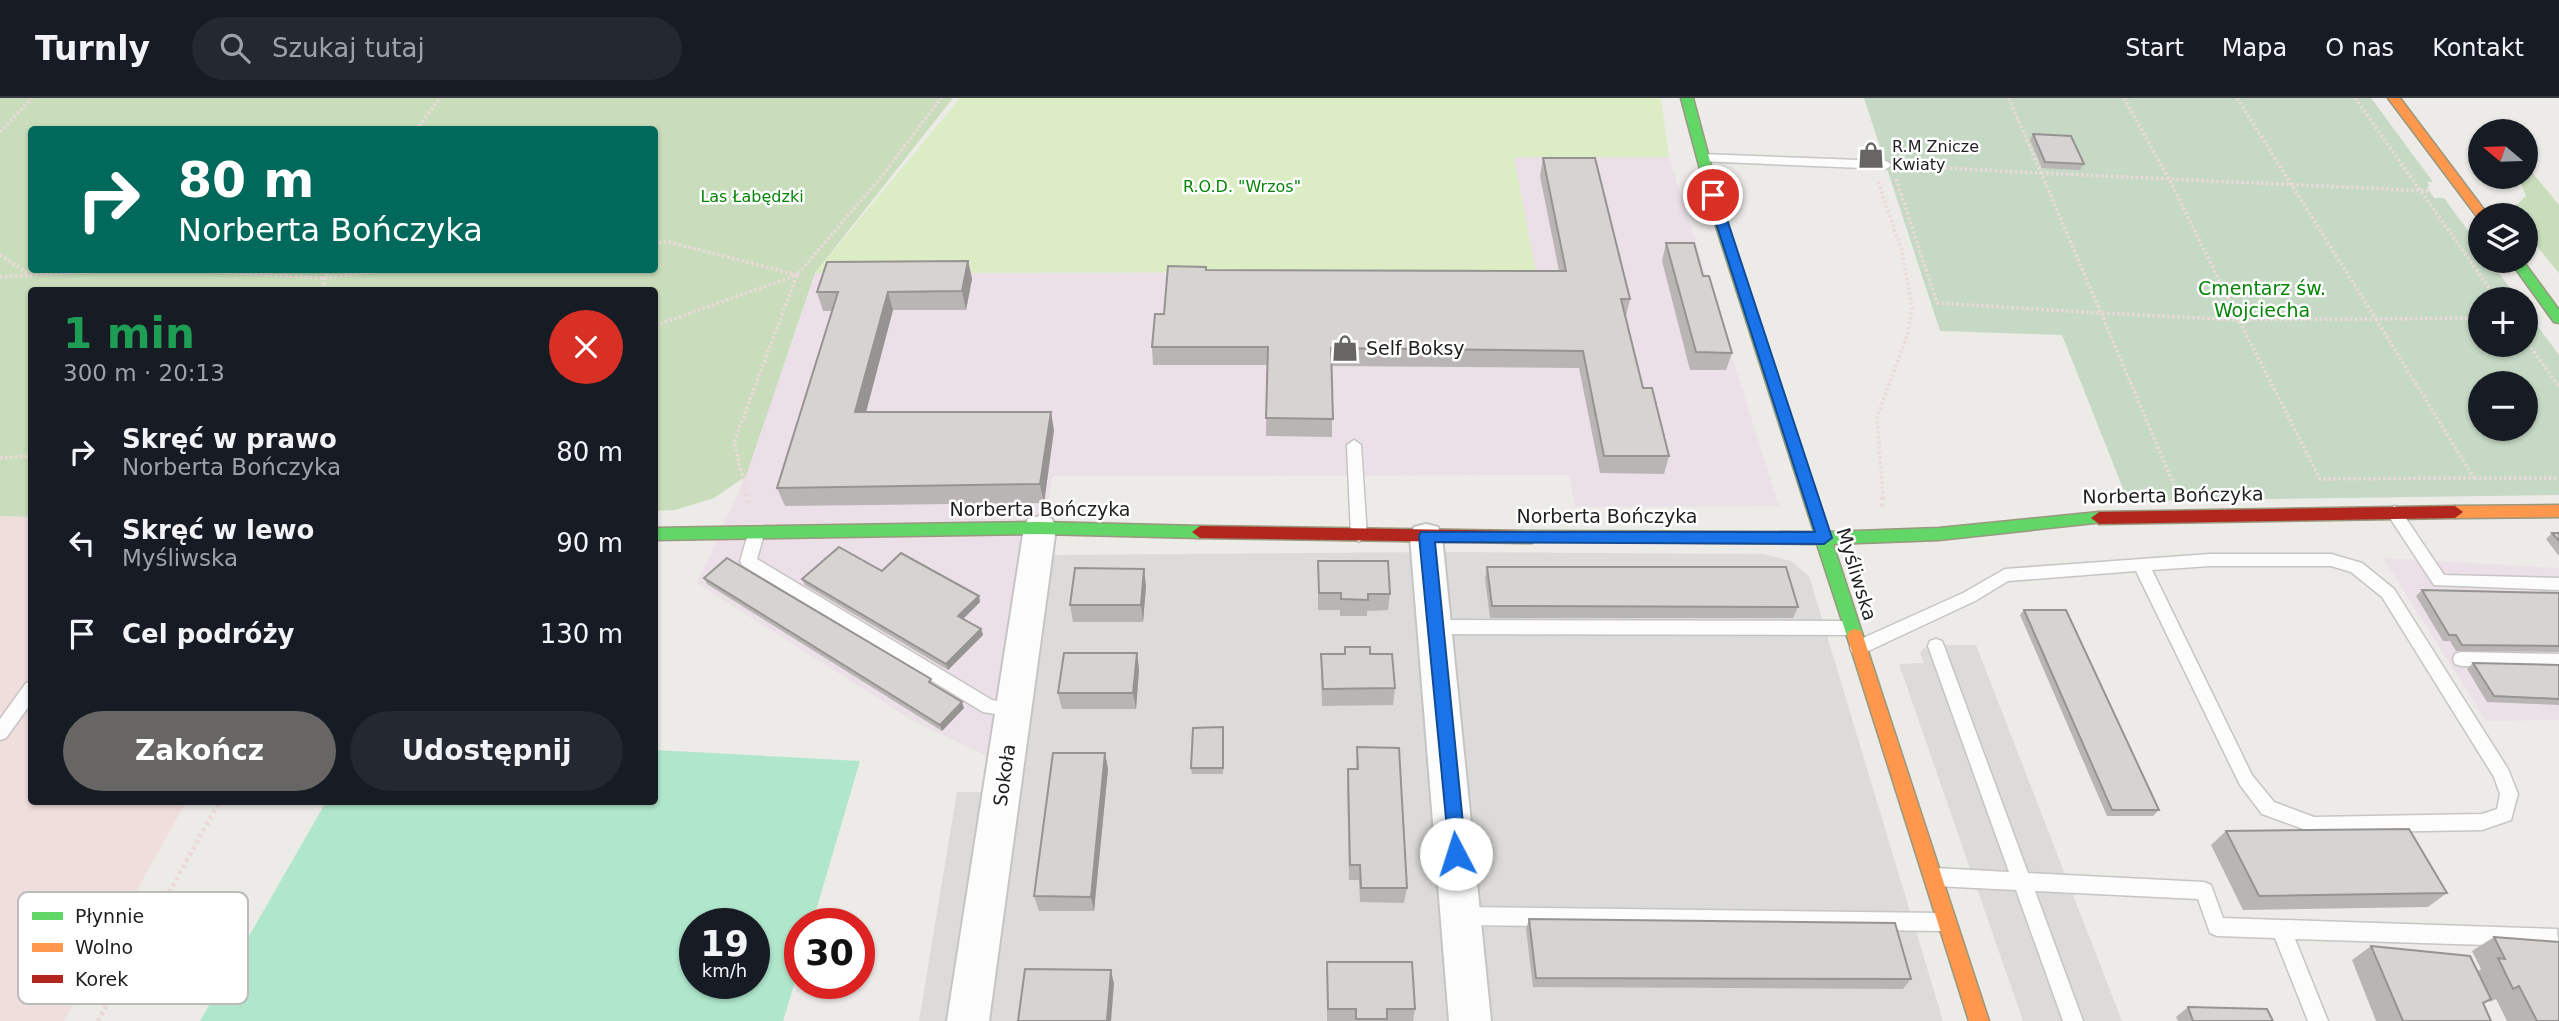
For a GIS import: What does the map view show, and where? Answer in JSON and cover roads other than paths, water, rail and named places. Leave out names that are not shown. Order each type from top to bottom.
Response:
[{"type":"street","name":"Myśliwska","points":[[1687,98],[1702,158],[1979,1021]]},
{"type":"street","points":[[2394,98],[2473,203]]},
{"type":"street","points":[[2525,273],[2559,319]]},
{"type":"street","name":"Norberta Bończyka","points":[[658,534],[1040,528],[1359,536],[1824,538],[1949,533],[2125,515],[2559,512]]},
{"type":"street","name":"Sokoła","points":[[968,1021],[1040,528]]},
{"type":"street","points":[[1426,536],[1470,1021]]},
{"type":"lane","points":[[1702,158],[1888,165]]},
{"type":"lane","points":[[1354,446],[1359,536]]},
{"type":"lane","points":[[2394,512],[2440,581],[2559,584]]},
{"type":"lane","points":[[756,534],[747,561],[989,707],[1013,709]]},
{"type":"lane","points":[[1858,648],[1969,597],[2004,575],[2141,565],[2311,558],[2356,566],[2388,593],[2502,774],[2510,794],[2505,814],[2482,822],[2314,825],[2268,808],[2246,780],[2141,565]]},
{"type":"lane","points":[[1435,627],[1852,628]]},
{"type":"lane","points":[[1936,646],[2073,1021]]},
{"type":"lane","points":[[2461,659],[2559,661]]},
{"type":"lane","points":[[0,733],[28,694]]},
{"type":"lane","points":[[1932,877],[2021,879],[2204,891],[2217,927],[2557,938],[2559,942]]},
{"type":"lane","points":[[1461,916],[1947,922]]},
{"type":"lane","points":[[2281,929],[2318,1021]]},
{"type":"lane","points":[[2445,934],[2457,959]]},
{"type":"place","name":"R.M Znicze Kwiaty","points":[[1871,155]]},
{"type":"place","name":"Self Boksy","points":[[1345,348]]},
{"type":"park label","name":"R.O.D. \"Wrzos\"","points":[[1242,186]]},
{"type":"park label","name":"Las Łabędzki","points":[[752,196]]},
{"type":"park label","name":"Cmentarz św. Wojciecha","points":[[2262,299]]}]
